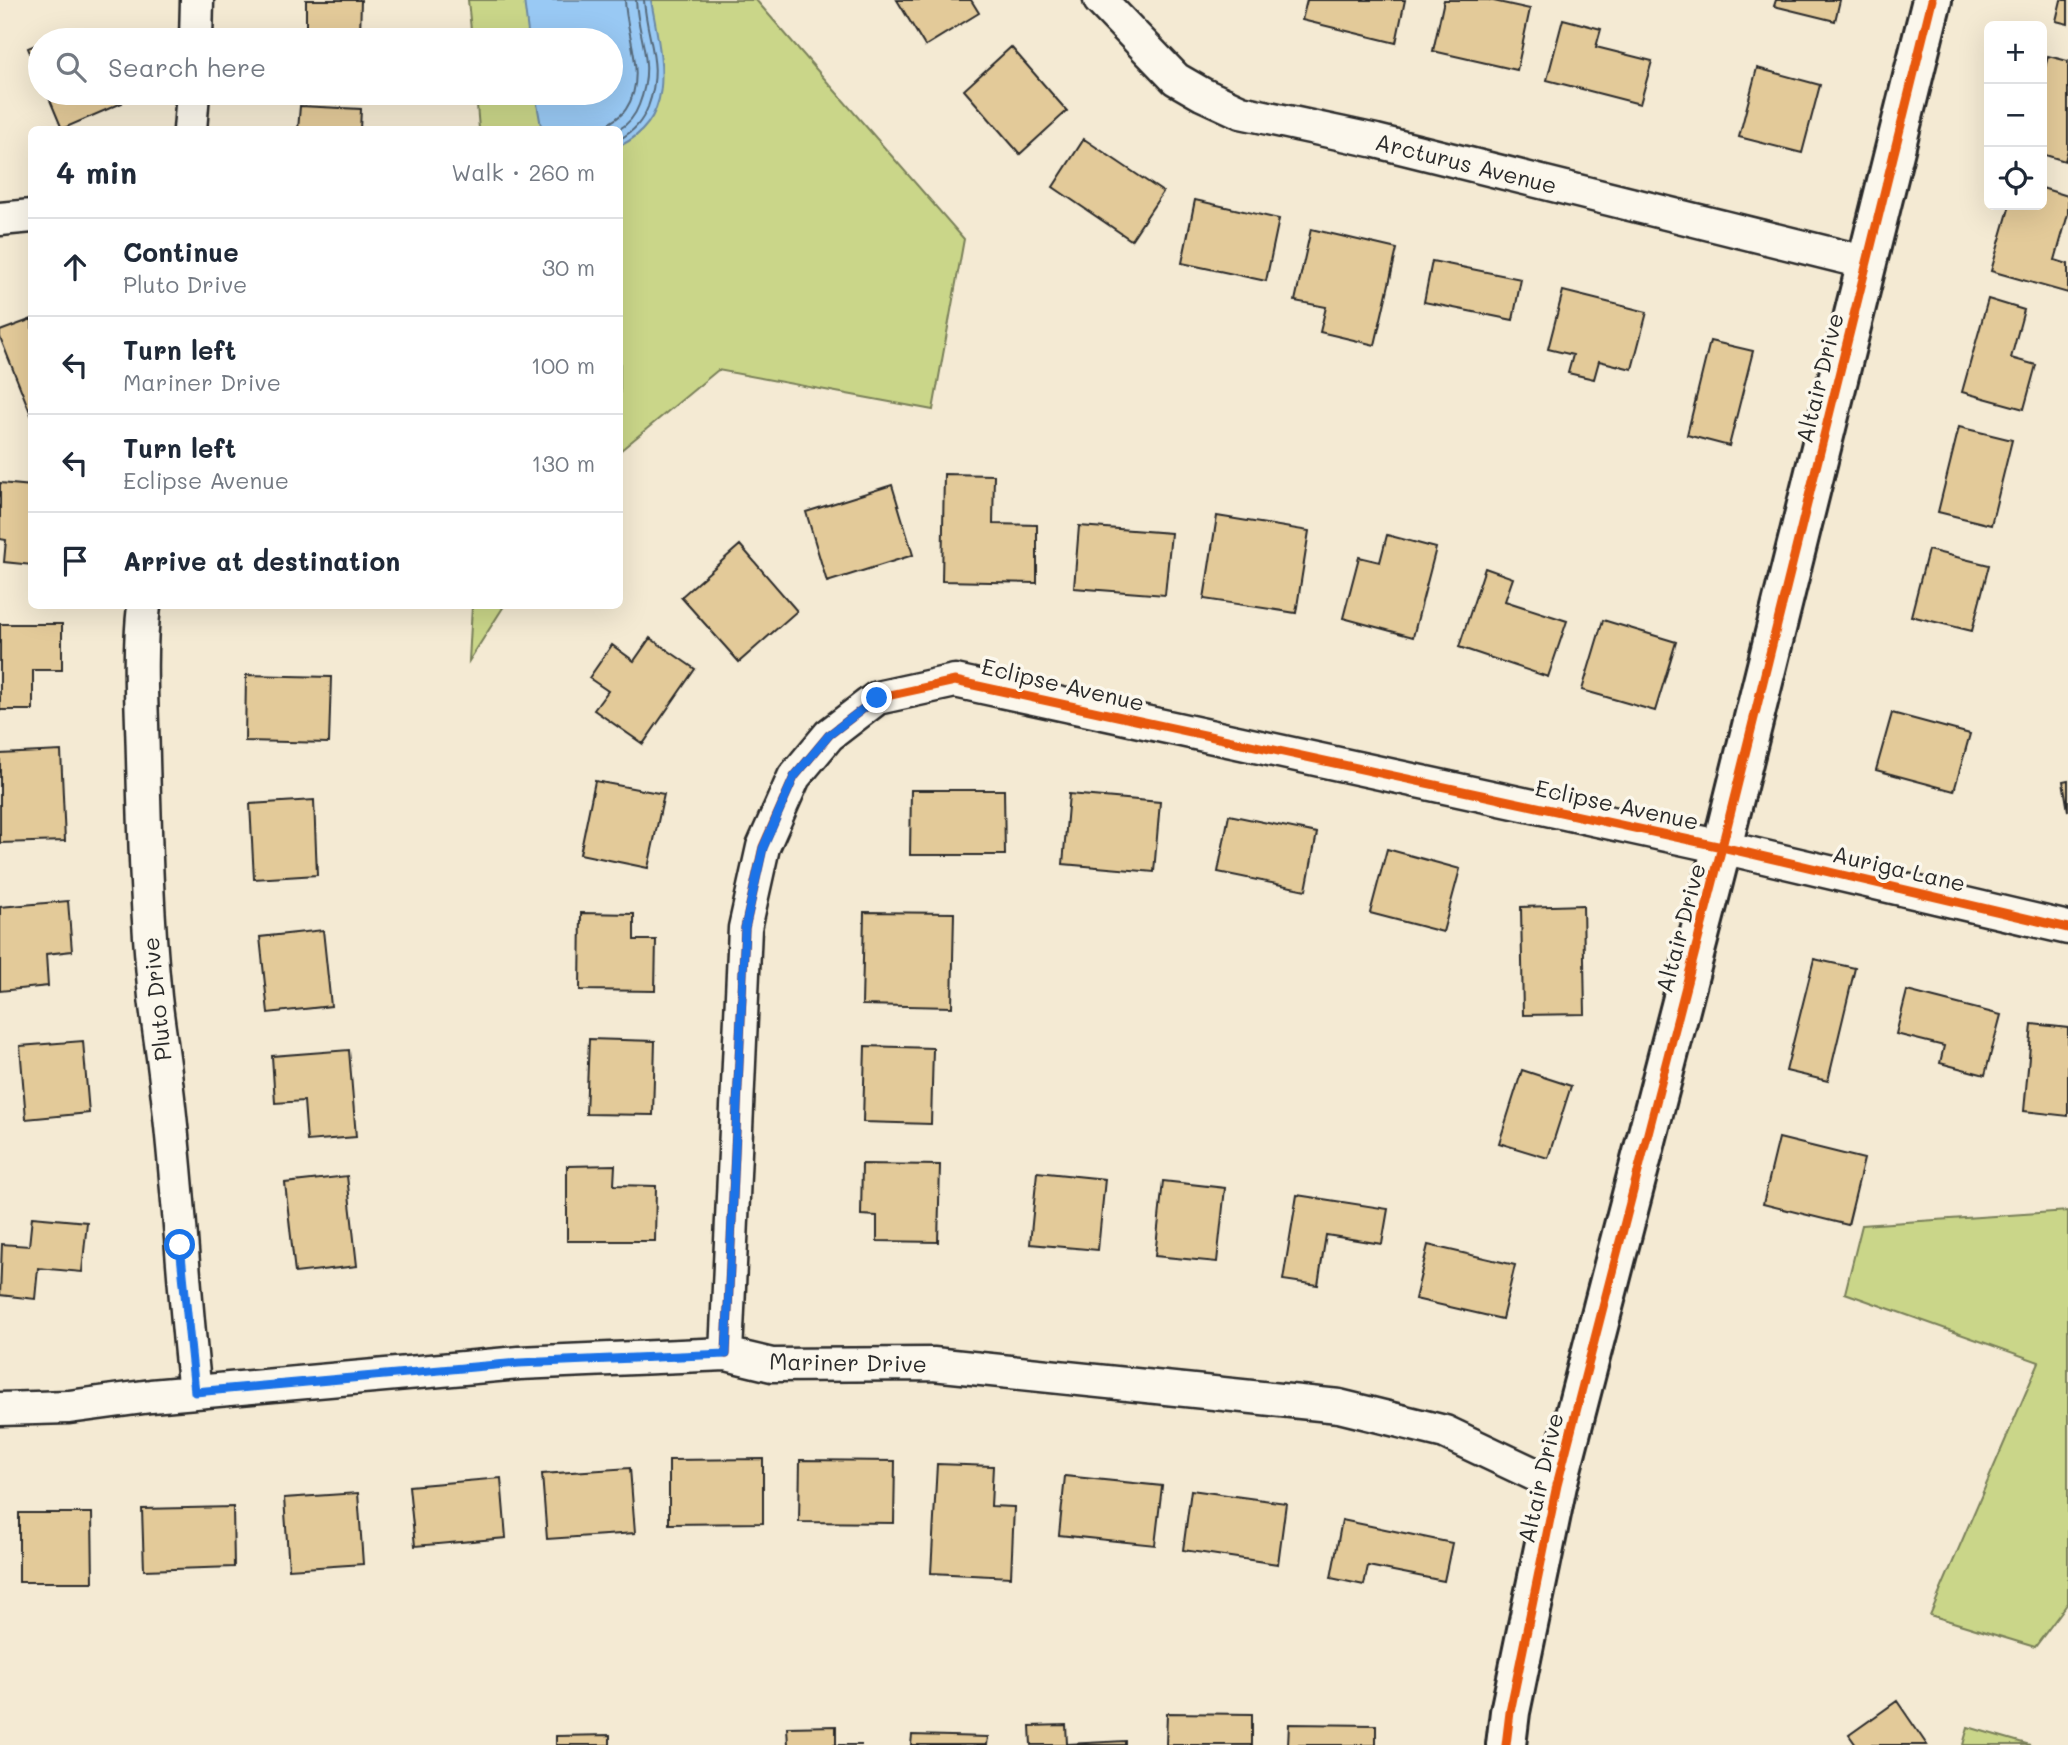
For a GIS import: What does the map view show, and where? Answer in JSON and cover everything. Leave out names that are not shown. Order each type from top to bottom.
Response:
[{"type":"street","points":[[196,28],[197,0]]},
{"type":"street","name":"Arcturus Avenue","points":[[1100,0],[1176,79],[1241,112],[1376,141],[1868,263]]},
{"type":"street","name":"Altair Drive","points":[[1506,1745],[1557,1485],[1722,847],[1932,0]]},
{"type":"street","points":[[190,126],[192,105]]},
{"type":"street","points":[[0,219],[28,216]]},
{"type":"street","name":"Pluto Drive","points":[[144,609],[140,663],[146,871],[155,996],[179,1204],[186,1317],[195,1392]]},
{"type":"street","name":"Eclipse Avenue","points":[[726,1354],[745,928],[760,861],[794,777],[829,735],[877,698],[955,681],[1722,847]]},
{"type":"street","name":"Auriga Lane","points":[[1722,847],[2068,928]]},
{"type":"street","name":"Mariner Drive","points":[[0,1409],[69,1407],[195,1392],[519,1363],[726,1354],[772,1365],[933,1364],[1339,1406],[1445,1432],[1557,1485]]},
{"type":"green space","points":[[468,0],[756,0],[964,239],[933,410],[718,370],[623,449],[623,126],[479,126],[477,105],[623,105],[623,28],[471,28]]},
{"type":"green space","points":[[472,609],[502,609],[469,661]]},
{"type":"green space","points":[[2068,1211],[2068,1603],[2035,1647],[1930,1615],[2039,1362],[1845,1293],[1862,1225]]},
{"type":"green space","points":[[1968,1727],[2030,1745],[1963,1745]]},
{"type":"water","points":[[524,0],[651,0],[661,62],[661,82],[659,101],[651,118],[639,133],[623,144],[623,126],[541,126],[537,105],[623,105],[623,28],[528,28]]},
{"type":"building","points":[[306,0],[361,0],[360,28],[306,28]]},
{"type":"building","points":[[897,0],[971,0],[979,13],[925,46]]},
{"type":"building","points":[[1307,0],[1405,0],[1396,43],[1302,20]]},
{"type":"building","points":[[1444,0],[1489,0],[1530,9],[1517,70],[1433,51]]},
{"type":"building","points":[[1776,0],[1840,0],[1835,21],[1774,6]]},
{"type":"building","points":[[2061,0],[2068,0],[2068,24],[2056,21]]},
{"type":"building","points":[[1563,19],[1601,29],[1596,47],[1652,61],[1640,104],[1547,80]]},
{"type":"building","points":[[1011,47],[1067,111],[1020,154],[964,90]]},
{"type":"building","points":[[2048,56],[2068,61],[2068,149],[2065,161],[2047,156]]},
{"type":"building","points":[[1757,68],[1820,85],[1802,153],[1739,137]]},
{"type":"building","points":[[52,105],[117,105],[69,126],[61,126]]},
{"type":"building","points":[[300,106],[361,109],[360,126],[298,126]]},
{"type":"building","points":[[1084,139],[1163,192],[1131,240],[1053,187]]},
{"type":"building","points":[[2047,190],[2068,196],[2068,214],[2055,260],[2068,264],[2068,293],[1991,271],[2009,210],[2047,210]]},
{"type":"building","points":[[1195,200],[1279,219],[1266,281],[1182,263]]},
{"type":"building","points":[[1311,229],[1397,249],[1375,345],[1320,332],[1326,307],[1295,301]]},
{"type":"building","points":[[1432,261],[1521,279],[1513,320],[1424,302]]},
{"type":"building","points":[[1563,291],[1647,312],[1632,369],[1599,361],[1594,379],[1568,373],[1573,355],[1548,349]]},
{"type":"building","points":[[1988,299],[2024,310],[2011,358],[2036,365],[2024,409],[1962,392]]},
{"type":"building","points":[[28,320],[28,407],[0,337],[0,331]]},
{"type":"building","points":[[1710,341],[1753,351],[1729,446],[1687,435]]},
{"type":"building","points":[[1959,427],[2012,440],[1991,525],[1938,512]]},
{"type":"building","points":[[944,474],[994,475],[993,524],[1037,525],[1037,583],[942,581]]},
{"type":"building","points":[[0,483],[28,486],[28,565],[4,562],[6,540],[0,539]]},
{"type":"building","points":[[892,485],[913,555],[827,582],[806,512]]},
{"type":"building","points":[[1217,516],[1309,531],[1296,613],[1204,599]]},
{"type":"building","points":[[1079,526],[1171,533],[1165,595],[1074,588]]},
{"type":"building","points":[[1387,535],[1436,548],[1413,637],[1343,618],[1359,557],[1380,562]]},
{"type":"building","points":[[740,545],[797,611],[739,662],[681,597]]},
{"type":"building","points":[[1928,550],[1989,565],[1972,631],[1911,616]]},
{"type":"building","points":[[1485,568],[1513,578],[1505,601],[1567,621],[1548,677],[1459,647]]},
{"type":"building","points":[[1603,620],[1676,642],[1655,711],[1582,690]]},
{"type":"building","points":[[0,624],[62,624],[62,670],[33,670],[33,710],[0,710]]},
{"type":"building","points":[[650,638],[695,669],[643,744],[594,710],[608,691],[589,678],[612,645],[634,661]]},
{"type":"building","points":[[246,675],[331,677],[329,743],[245,741]]},
{"type":"building","points":[[1892,713],[1970,734],[1954,791],[1876,770]]},
{"type":"building","points":[[61,751],[65,841],[0,843],[0,754]]},
{"type":"building","points":[[2068,780],[2068,811],[2063,781]]},
{"type":"building","points":[[595,781],[664,794],[648,868],[580,854]]},
{"type":"building","points":[[911,790],[1004,790],[1005,855],[910,855]]},
{"type":"building","points":[[1069,794],[1160,802],[1154,872],[1063,864]]},
{"type":"building","points":[[314,800],[317,875],[254,879],[250,804]]},
{"type":"building","points":[[1229,815],[1317,833],[1306,890],[1218,872]]},
{"type":"building","points":[[1387,849],[1460,869],[1443,932],[1370,913]]},
{"type":"building","points":[[68,901],[72,951],[46,954],[48,986],[0,991],[0,907]]},
{"type":"building","points":[[1583,905],[1585,1014],[1523,1015],[1521,907]]},
{"type":"building","points":[[864,912],[954,913],[952,1007],[862,1005]]},
{"type":"building","points":[[581,913],[634,914],[634,940],[656,940],[655,991],[580,990]]},
{"type":"building","points":[[323,930],[331,1006],[268,1013],[260,937]]},
{"type":"building","points":[[1814,959],[1855,968],[1828,1081],[1786,1071]]},
{"type":"building","points":[[1907,991],[2001,1015],[1985,1075],[1940,1063],[1944,1046],[1896,1034]]},
{"type":"building","points":[[2032,1024],[2068,1028],[2068,1116],[2024,1111]]},
{"type":"building","points":[[589,1039],[655,1041],[653,1115],[586,1114]]},
{"type":"building","points":[[83,1041],[89,1113],[26,1119],[20,1046]]},
{"type":"building","points":[[865,1046],[933,1048],[931,1124],[863,1122]]},
{"type":"building","points":[[349,1050],[356,1137],[307,1141],[304,1101],[275,1103],[272,1056]]},
{"type":"building","points":[[1522,1070],[1571,1086],[1548,1158],[1499,1143]]},
{"type":"building","points":[[1779,1138],[1864,1159],[1848,1225],[1763,1204]]},
{"type":"building","points":[[862,1164],[940,1165],[938,1242],[877,1241],[877,1216],[861,1215]]},
{"type":"building","points":[[615,1165],[614,1185],[656,1186],[655,1241],[567,1241],[567,1166]]},
{"type":"building","points":[[1037,1172],[1105,1179],[1098,1250],[1030,1244]]},
{"type":"building","points":[[347,1176],[357,1266],[295,1273],[285,1183]]},
{"type":"building","points":[[1163,1181],[1225,1188],[1217,1262],[1155,1256]]},
{"type":"building","points":[[1297,1195],[1388,1209],[1382,1244],[1326,1235],[1318,1285],[1283,1280]]},
{"type":"building","points":[[32,1217],[87,1222],[82,1272],[38,1268],[35,1299],[0,1295],[2,1244],[29,1246]]},
{"type":"building","points":[[1428,1245],[1515,1265],[1502,1319],[1415,1299]]},
{"type":"building","points":[[763,1459],[763,1523],[669,1524],[669,1460]]},
{"type":"building","points":[[800,1460],[895,1461],[894,1523],[799,1522]]},
{"type":"building","points":[[937,1464],[993,1466],[991,1506],[1014,1507],[1011,1577],[931,1573]]},
{"type":"building","points":[[630,1468],[635,1533],[547,1539],[542,1474]]},
{"type":"building","points":[[1065,1476],[1162,1486],[1155,1545],[1059,1535]]},
{"type":"building","points":[[501,1478],[506,1538],[415,1546],[409,1486]]},
{"type":"building","points":[[1191,1490],[1286,1503],[1278,1564],[1183,1550]]},
{"type":"building","points":[[358,1493],[363,1564],[289,1569],[284,1498]]},
{"type":"building","points":[[233,1507],[234,1567],[144,1570],[142,1509]]},
{"type":"building","points":[[19,1513],[92,1513],[93,1582],[19,1582]]},
{"type":"building","points":[[1342,1520],[1452,1543],[1444,1581],[1368,1566],[1364,1585],[1331,1578]]},
{"type":"building","points":[[1897,1701],[1927,1745],[1856,1745],[1849,1735]]},
{"type":"building","points":[[1167,1713],[1252,1714],[1252,1745],[1166,1745]]},
{"type":"building","points":[[1289,1724],[1376,1725],[1376,1745],[1288,1745]]},
{"type":"building","points":[[1066,1725],[1067,1744],[1125,1741],[1125,1745],[1031,1745],[1030,1726]]},
{"type":"building","points":[[836,1726],[836,1745],[788,1745],[787,1727]]},
{"type":"building","points":[[610,1735],[610,1745],[556,1745],[556,1736]]},
{"type":"building","points":[[912,1735],[988,1737],[987,1745],[911,1745]]},
{"type":"cycle path","points":[[1506,1745],[1510,1712],[1557,1485],[1722,847],[1932,0]]},
{"type":"cycle path","points":[[726,1354],[745,928],[763,847],[794,777],[829,735],[877,698],[955,681],[1722,847],[2068,928]]},
{"type":"route","points":[[180,1245],[195,1392],[519,1363],[726,1354],[745,928],[763,848],[794,777],[829,735],[877,698]]}]
